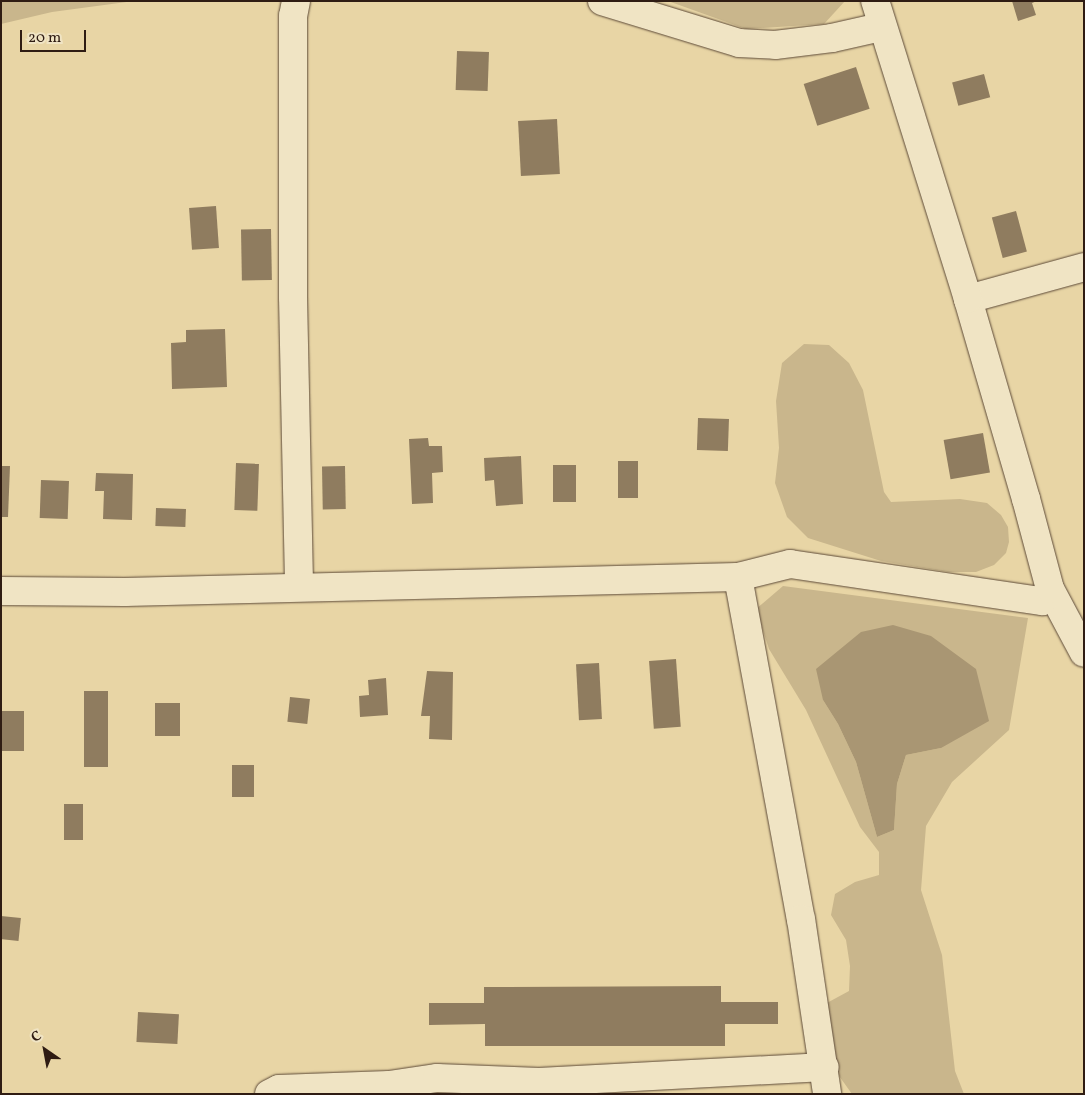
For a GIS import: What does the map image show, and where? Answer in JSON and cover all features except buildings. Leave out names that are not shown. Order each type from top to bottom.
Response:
[{"type":"street","points":[[296,1],[293,16],[293,297],[299,588]]},
{"type":"street","points":[[602,1],[739,43],[794,43],[832,38],[878,14],[968,298],[1050,588],[1084,654]]},
{"type":"street","points":[[968,298],[1084,267]]},
{"type":"street","points":[[1,591],[299,588],[738,577],[790,564],[1042,600],[1050,588]]},
{"type":"street","points":[[269,1094],[279,1090],[389,1085],[437,1078],[540,1082],[826,1081],[738,577]]},
{"type":"shaded area","points":[[1,1],[134,1],[52,12],[1,24]]},
{"type":"shaded area","points":[[668,1],[845,1],[824,24],[746,29]]},
{"type":"shaded area","points":[[804,344],[829,345],[849,363],[863,390],[884,492],[891,502],[960,499],[987,503],[1001,515],[1008,527],[1009,542],[1006,553],[994,565],[976,572],[948,572],[881,561],[808,538],[787,517],[775,483],[779,448],[776,401],[782,363]]},
{"type":"shaded area","points":[[783,586],[1028,618],[1009,730],[952,782],[926,826],[921,890],[942,955],[955,1071],[964,1094],[852,1094],[837,1073],[825,1004],[849,991],[850,966],[846,940],[831,915],[835,894],[855,882],[879,875],[879,852],[860,827],[806,710],[769,649],[756,609]],"holes":[[[823,700],[941,748],[906,755],[897,784],[894,830],[877,837],[856,762],[838,724]]]},
{"type":"shaded area","points":[[893,625],[931,636],[976,669],[989,721],[941,748],[906,755],[897,784],[894,830],[877,837],[856,762],[838,724],[823,700],[816,669],[861,632]]}]
